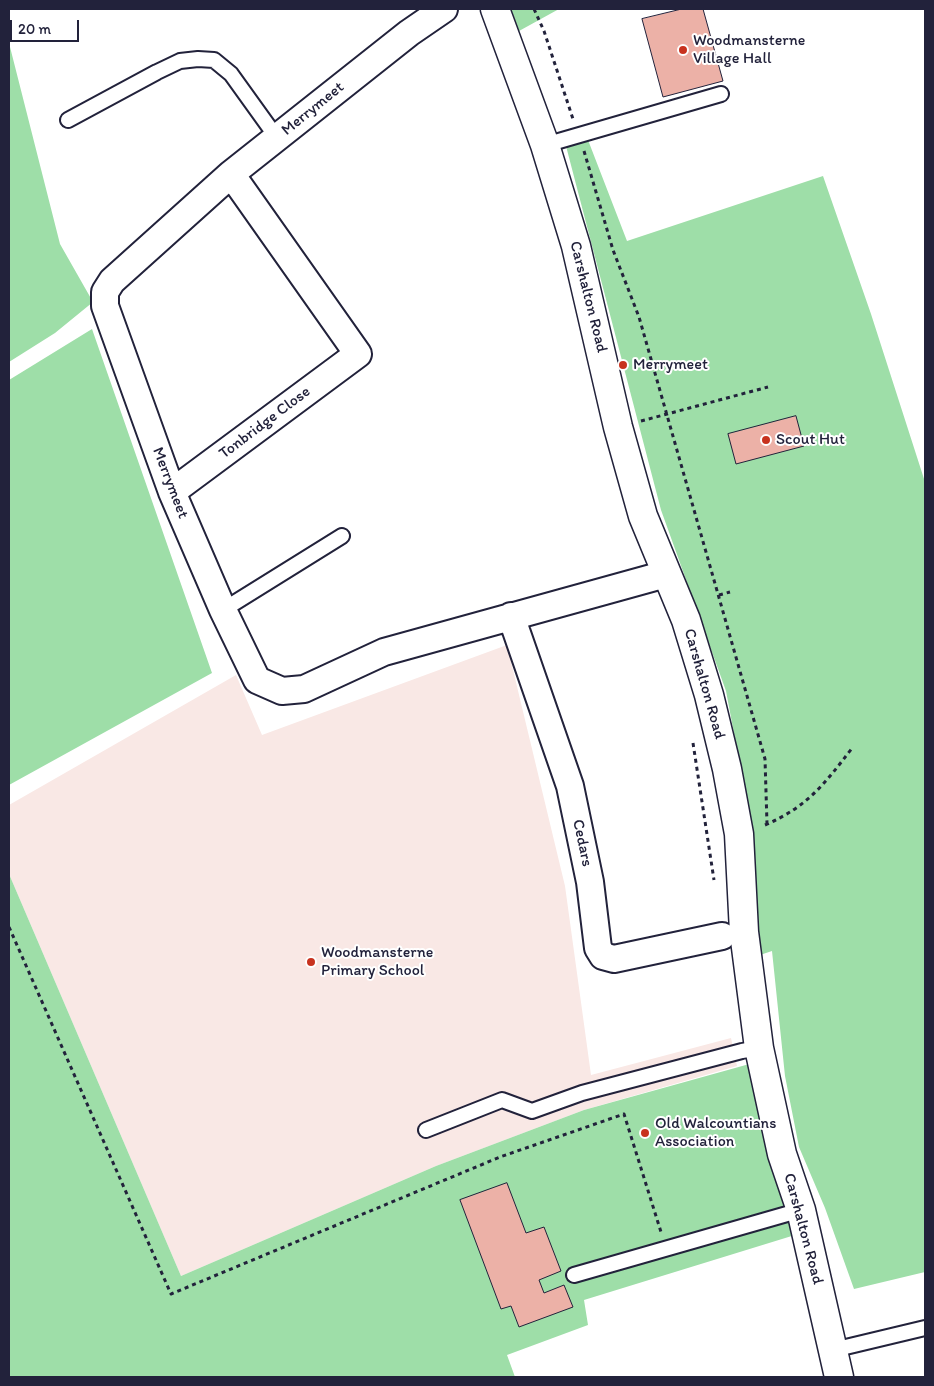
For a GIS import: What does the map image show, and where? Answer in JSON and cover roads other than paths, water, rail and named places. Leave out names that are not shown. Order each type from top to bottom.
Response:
[{"type":"main road","name":"Carshalton Road","points":[[495,9],[545,145],[576,246],[618,427],[643,516],[686,620],[709,695],[727,769],[738,834],[744,932],[759,1048],[782,1154],[801,1210],[839,1377]]},
{"type":"street","name":"Merrymeet","points":[[444,9],[409,33],[231,174],[112,281],[106,292],[105,306],[172,492],[223,610],[257,680],[282,690],[304,689],[384,652],[666,574]]},
{"type":"street","name":"Tonbridge Close","points":[[172,492],[366,358],[231,174]]},
{"type":"street","name":"Cedars","points":[[511,616],[570,786],[590,882],[598,948],[603,956],[614,959],[722,936]]},
{"type":"lane","points":[[68,120],[180,61],[214,60],[230,74],[277,138]]},
{"type":"lane","points":[[545,145],[721,94]]},
{"type":"lane","points":[[223,610],[342,536]]},
{"type":"lane","points":[[426,1130],[502,1100],[532,1111],[582,1094],[759,1048]]},
{"type":"lane","points":[[574,1275],[801,1210]]},
{"type":"lane","points":[[833,1350],[925,1328]]},
{"type":"place","name":"Woodmansterne Village Hall","points":[[683,50]]},
{"type":"place","name":"Merrymeet","points":[[623,365]]},
{"type":"place","name":"Scout Hut","points":[[766,440]]},
{"type":"place","name":"Woodmansterne Primary School","points":[[311,962]]},
{"type":"place","name":"Old Walcountians Association","points":[[645,1133]]}]
